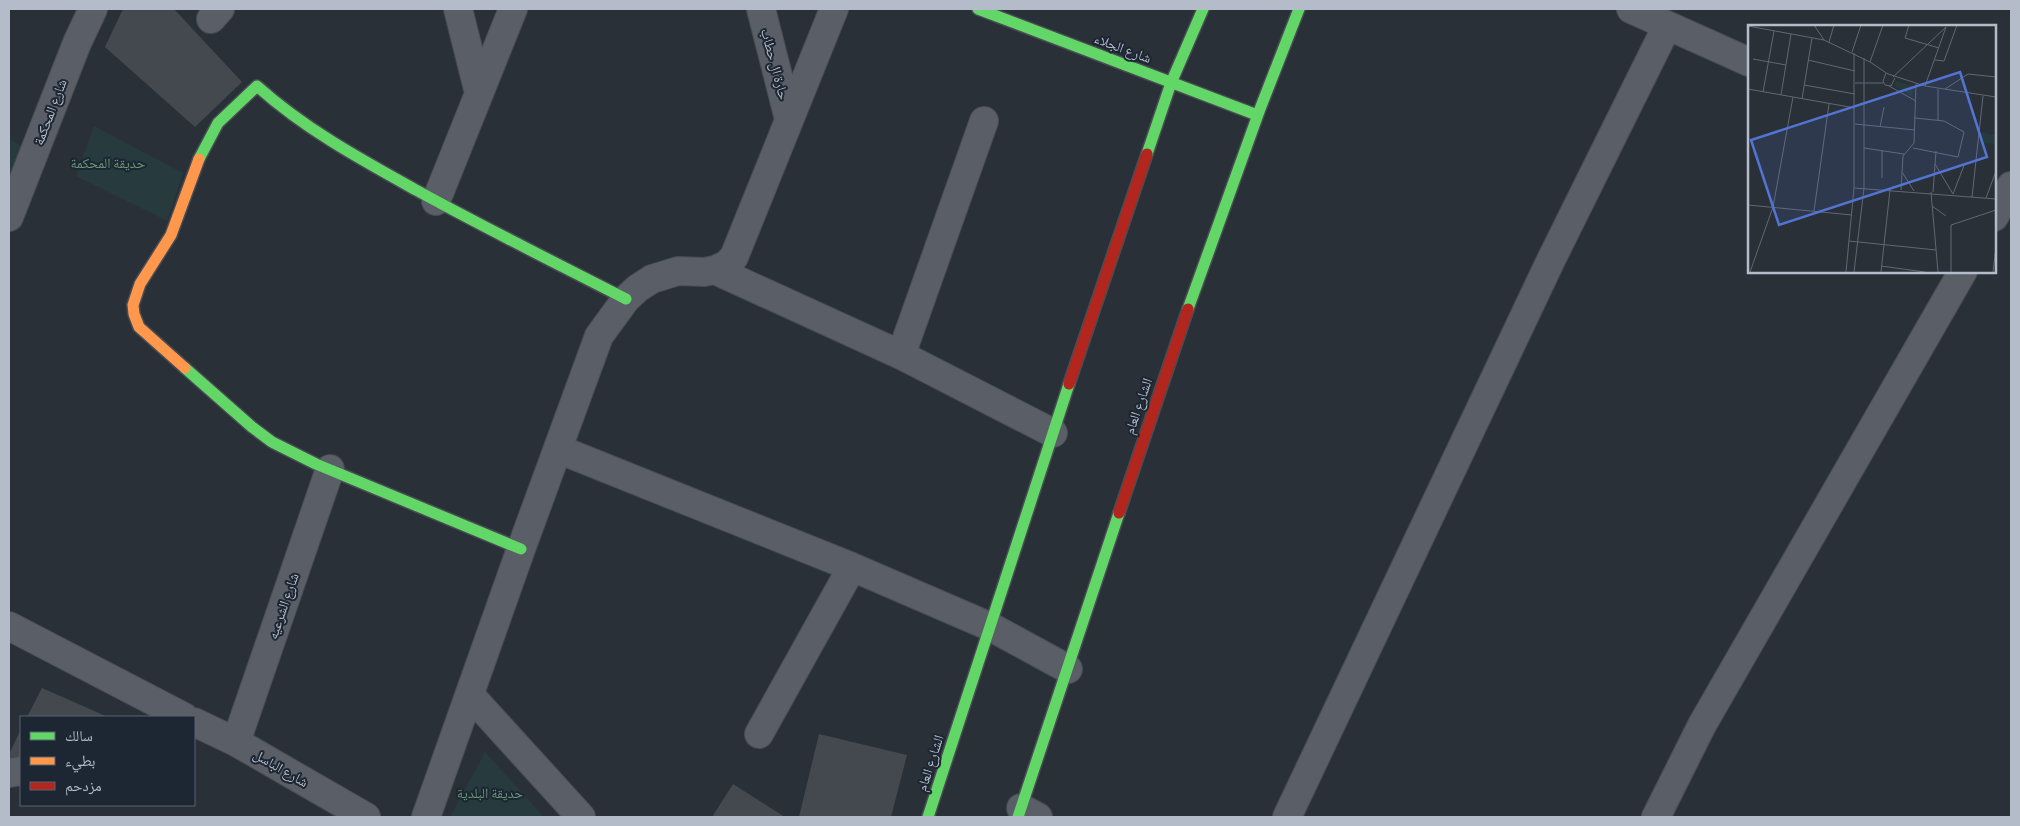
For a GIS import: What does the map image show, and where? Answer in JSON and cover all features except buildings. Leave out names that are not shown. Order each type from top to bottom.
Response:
[{"type":"main road","name":"شارع الجلاء","points":[[978,9],[1257,115]]},
{"type":"main road","name":"الشارع العام","points":[[928,817],[1053,433],[1171,82],[1204,9]]},
{"type":"main road","name":"الشارع العام","points":[[1026,814],[1068,669],[1149,419],[1257,115],[1299,9]]},
{"type":"main road","points":[[521,548],[330,470],[272,442],[252,427],[139,327],[134,318],[133,308],[137,292],[170,235],[195,166],[215,128],[224,116],[257,86],[296,120],[328,141],[436,201],[626,299]]},
{"type":"street","name":"شارع المحكمة","points":[[9,217],[77,43],[93,9]]},
{"type":"street","points":[[458,9],[479,93]]},
{"type":"street","points":[[436,201],[513,9]]},
{"type":"street","name":"حارة ال حطاب","points":[[761,9],[790,118]]},
{"type":"street","points":[[426,817],[598,336],[626,299],[638,288],[665,274],[715,270],[734,257],[834,9]]},
{"type":"street","points":[[1631,9],[1748,62]]},
{"type":"street","points":[[1287,817],[1550,262],[1667,26]]},
{"type":"street","points":[[901,355],[984,121]]},
{"type":"street","points":[[1995,171],[2011,178]]},
{"type":"street","points":[[1995,215],[2011,186]]},
{"type":"street","points":[[715,270],[901,355],[1053,433]]},
{"type":"street","points":[[1656,817],[1702,725],[1962,272]]},
{"type":"street","points":[[558,448],[852,567],[991,627],[1068,669]]},
{"type":"street","name":"شارع الشرعيه","points":[[236,742],[330,470]]},
{"type":"street","points":[[759,734],[852,567]]},
{"type":"street","name":"شارع الباسل","points":[[9,626],[179,716]]},
{"type":"street","points":[[470,695],[581,817]]},
{"type":"street","name":"شارع الباسل","points":[[195,723],[236,742],[338,810],[366,817]]},
{"type":"green space","name":"حديقة المحكمة","points":[[94,126],[183,173],[167,221],[76,176]]},
{"type":"green space","points":[[9,139],[26,149],[9,192]]},
{"type":"green space","name":"حديقة البلدية","points":[[485,752],[544,817],[450,817]]},
{"type":"traffic: fast","points":[[978,9],[1257,115]]},
{"type":"traffic: fast","points":[[1147,154],[1171,83],[1203,9]]},
{"type":"traffic: fast","points":[[1188,309],[1260,109],[1299,9]]},
{"type":"traffic: fast","points":[[199,159],[218,123],[257,86],[275,102],[314,130],[374,167],[468,218],[626,299]]},
{"type":"traffic: fast","points":[[185,368],[252,427],[272,442],[316,464],[521,549]]},
{"type":"traffic: fast","points":[[928,817],[1069,384]]},
{"type":"traffic: fast","points":[[1018,817],[1119,513]]},
{"type":"traffic: slow","points":[[185,368],[139,327],[133,305],[140,284],[171,235],[199,159]]},
{"type":"traffic: jam","points":[[1069,384],[1147,154]]},
{"type":"traffic: jam","points":[[1119,513],[1188,309]]}]
